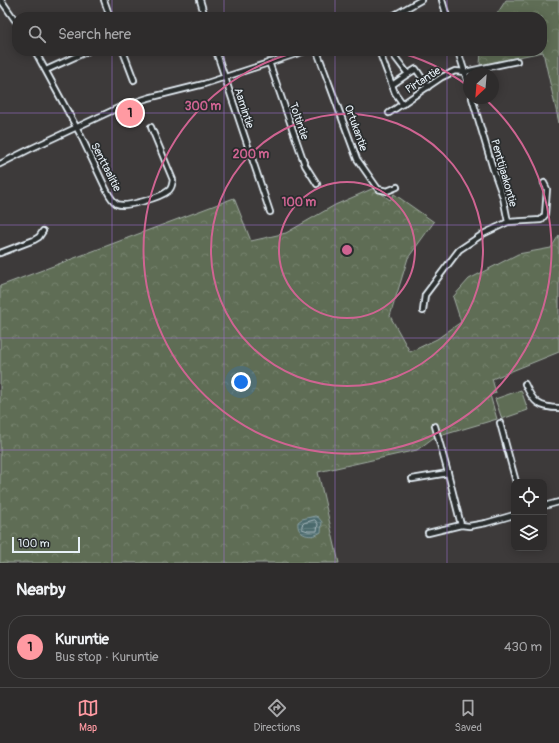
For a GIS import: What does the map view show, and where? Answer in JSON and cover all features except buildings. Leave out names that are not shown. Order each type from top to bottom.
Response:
[{"type":"street","points":[[1,0],[12,16]]},
{"type":"street","points":[[104,0],[108,12]]},
{"type":"street","points":[[200,0],[204,12]]},
{"type":"street","points":[[400,12],[421,0]]},
{"type":"street","points":[[442,0],[446,12]]},
{"type":"street","name":"Senttaalitie","points":[[38,56],[76,127],[110,197],[119,205],[131,205],[168,192],[172,187],[173,180],[152,127]]},
{"type":"street","points":[[46,70],[77,56]]},
{"type":"street","points":[[125,56],[134,80]]},
{"type":"street","name":"Aamintie","points":[[218,56],[270,212]]},
{"type":"street","points":[[0,164],[76,127],[138,101],[182,90],[289,56]]},
{"type":"street","name":"Ortukantie","points":[[319,56],[357,159],[378,189],[387,191],[397,186]]},
{"type":"street","points":[[381,56],[395,93],[402,104]]},
{"type":"street","points":[[394,56],[408,74]]},
{"type":"street","points":[[460,56],[464,68]]},
{"type":"street","name":"Pirtantie","points":[[484,68],[517,61]]},
{"type":"street","name":"Toltintie","points":[[270,62],[305,165],[317,184]]},
{"type":"street","points":[[392,85],[416,69],[428,87]]},
{"type":"street","name":"Pirtantie","points":[[389,113],[442,77],[455,71],[463,72]]},
{"type":"street","name":"Penttijaakontie","points":[[423,312],[425,295],[459,250],[483,234],[508,222],[503,197],[474,104]]},
{"type":"street","points":[[508,222],[541,220],[545,216],[547,189],[544,184]]},
{"type":"street","points":[[0,253],[34,240],[39,237],[43,231]]},
{"type":"street","points":[[525,384],[530,394],[538,404],[548,408],[559,408]]},
{"type":"street","points":[[500,423],[515,479]]},
{"type":"street","points":[[435,426],[461,525]]},
{"type":"street","points":[[412,479],[448,473]]},
{"type":"street","points":[[547,505],[559,502]]},
{"type":"street","points":[[428,533],[461,525],[474,525],[511,516]]},
{"type":"green space","points":[[506,0],[559,0],[559,123],[544,56],[547,56],[547,12],[498,12]]},
{"type":"green space","points":[[481,56],[524,56],[480,65]]},
{"type":"green space","points":[[374,188],[390,200],[394,194],[434,222],[408,258],[390,316],[410,352],[437,339],[461,322],[453,297],[469,279],[518,254],[551,248],[559,235],[559,352],[492,379],[496,393],[490,395],[497,419],[433,438],[417,450],[318,472],[339,563],[0,563],[0,286],[234,198],[251,241],[286,233],[335,205]]},
{"type":"green space","points":[[521,390],[528,410],[502,419],[495,399]]},
{"type":"water","points":[[315,516],[322,522],[321,532],[309,536],[305,535],[299,530],[298,522],[302,519]]},
{"type":"place","name":"Kuruntie","points":[[130,113]]}]
